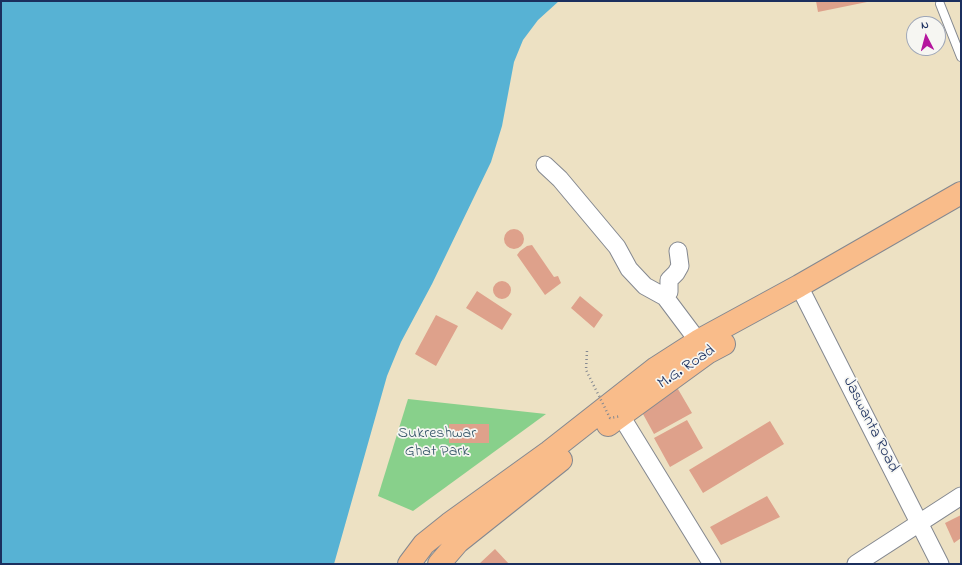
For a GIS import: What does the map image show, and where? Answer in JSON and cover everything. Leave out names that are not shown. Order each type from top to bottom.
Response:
[{"type":"main road","points":[[409,564],[424,544],[449,524],[548,452],[656,368],[698,341],[802,292],[961,193]]},
{"type":"main road","name":"M.G. Road","points":[[439,564],[458,542],[624,413],[708,353],[802,292],[961,209]]},
{"type":"street","points":[[545,165],[560,179],[617,247],[629,269],[645,286],[665,297],[698,341]]},
{"type":"street","points":[[665,297],[669,292],[669,280],[680,266],[678,251]]},
{"type":"street","name":"Jaswanta Road","points":[[802,292],[940,564]]},
{"type":"street","points":[[624,413],[712,564]]},
{"type":"street","points":[[856,564],[961,496]]},
{"type":"lane","points":[[940,4],[961,57]]},
{"type":"path","points":[[587,351],[586,370],[610,418],[624,413]]},
{"type":"green space","name":"Sukreshwar Ghat Park","points":[[408,399],[546,414],[413,511],[378,496]]},
{"type":"water","points":[[1,1],[559,1],[538,20],[523,40],[514,62],[502,126],[491,162],[432,284],[401,342],[387,376],[334,564],[1,564]]},
{"type":"building","points":[[816,1],[867,1],[867,2],[818,12]]},
{"type":"building","points":[[514,229],[521,232],[524,239],[521,246],[514,249],[507,246],[504,239],[507,232]]},
{"type":"building","points":[[532,245],[554,277],[558,276],[561,283],[545,295],[517,255],[527,246]]},
{"type":"building","points":[[502,281],[506,282],[510,286],[510,294],[506,298],[502,299],[498,298],[494,294],[493,290],[494,286],[498,282]]},
{"type":"building","points":[[477,291],[512,314],[502,330],[466,308]]},
{"type":"building","points":[[580,296],[603,315],[594,328],[571,308]]},
{"type":"building","points":[[436,315],[458,326],[436,366],[415,354]]},
{"type":"building","points":[[675,384],[692,413],[654,434],[638,405]]},
{"type":"building","points":[[687,420],[703,448],[670,467],[654,438]]},
{"type":"building","points":[[770,421],[784,444],[703,493],[689,470]]},
{"type":"building","points":[[449,424],[489,424],[489,443],[449,443]]},
{"type":"building","points":[[767,496],[780,517],[721,545],[710,527]]},
{"type":"building","points":[[961,515],[961,538],[954,543],[945,523]]},
{"type":"building","points":[[495,549],[509,564],[479,564]]}]
